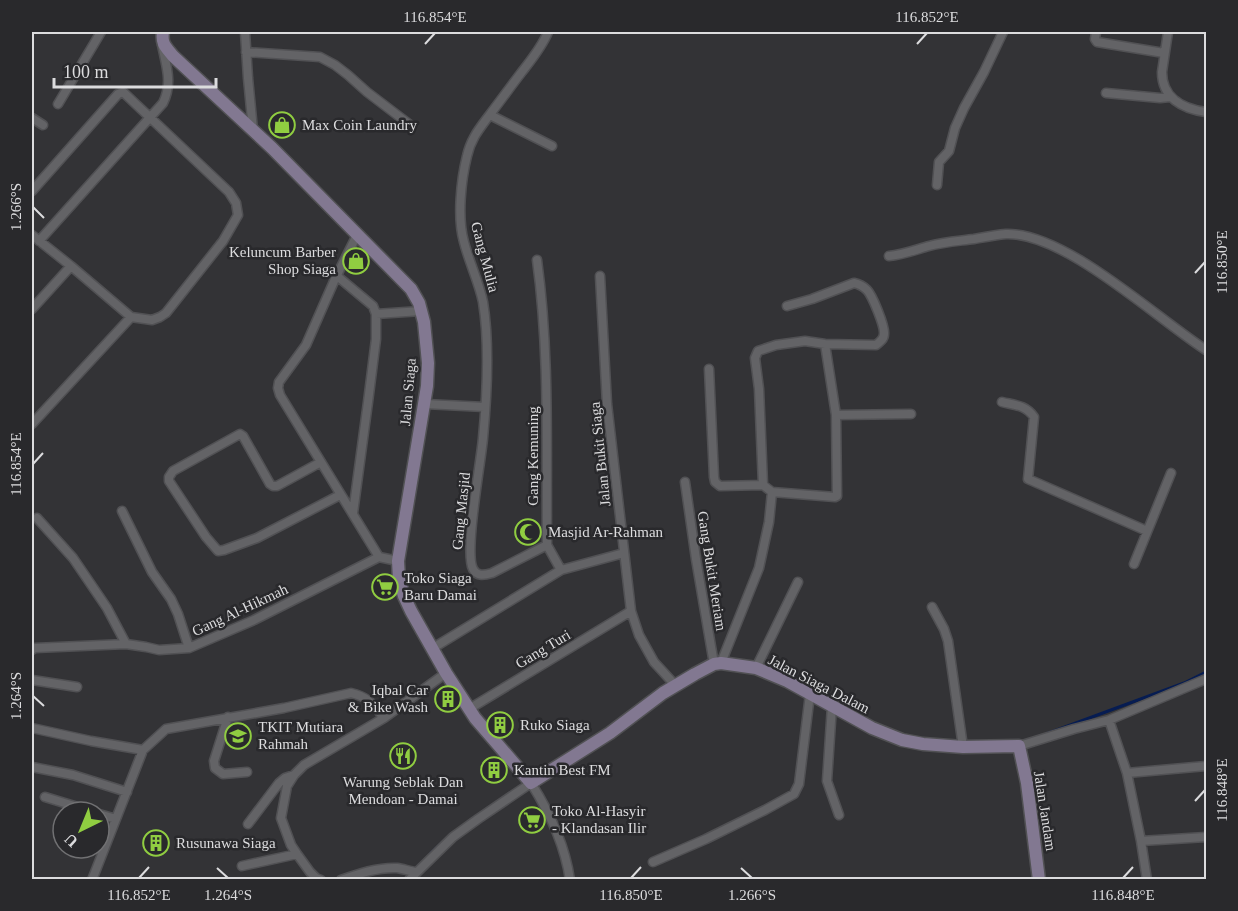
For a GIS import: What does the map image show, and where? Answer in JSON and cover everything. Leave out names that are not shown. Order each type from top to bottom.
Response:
[{"type":"street","points":[[58,104],[101,32]]},
{"type":"street","points":[[246,32],[253,131]]},
{"type":"street","name":"Gang Mulia","points":[[485,407],[487,381],[483,301],[463,240],[460,223],[467,155],[475,134],[536,54],[548,32]]},
{"type":"street","points":[[937,184],[939,162],[949,152],[955,128],[964,108],[1003,32]]},
{"type":"street","points":[[1096,32],[1096,42],[1164,53]]},
{"type":"street","points":[[1168,32],[1162,79],[1165,89],[1170,97],[1181,105],[1206,112]]},
{"type":"street","points":[[39,241],[164,103],[169,83],[162,35]]},
{"type":"street","name":"Jalan Siaga","points":[[162,35],[166,47],[173,56],[357,234],[411,289],[419,303],[424,322],[428,363],[427,386],[398,561],[399,579],[404,596],[446,673],[469,709],[531,783]]},
{"type":"street","points":[[246,52],[320,57],[335,65],[409,124]]},
{"type":"street","points":[[32,191],[120,92],[151,117],[229,192],[236,203],[238,215],[223,241],[166,313],[152,320],[131,317],[32,235]]},
{"type":"street","points":[[1106,93],[1170,97]]},
{"type":"street","points":[[490,115],[552,146]]},
{"type":"street","points":[[32,118],[43,125]]},
{"type":"street","points":[[357,234],[306,345],[282,377],[278,388],[379,557],[398,561]]},
{"type":"street","points":[[889,256],[947,242],[1003,234],[1028,237],[1062,251],[1085,264],[1206,350]]},
{"type":"street","name":"Gang Kemuning","points":[[537,260],[546,346],[547,546],[561,570]]},
{"type":"street","points":[[32,309],[71,266]]},
{"type":"street","points":[[337,276],[373,306],[376,314],[376,339],[352,513]]},
{"type":"street","name":"Jalan Bukit Siaga","points":[[600,276],[607,404],[631,611],[639,635],[654,662],[676,686]]},
{"type":"street","points":[[763,485],[759,389],[755,358],[758,351],[776,345],[805,341],[825,344],[876,345],[884,335],[884,327],[869,292],[855,283],[787,306]]},
{"type":"street","points":[[376,314],[421,311]]},
{"type":"street","points":[[32,424],[131,317]]},
{"type":"street","points":[[710,369],[715,482],[720,486],[763,485],[772,492],[835,497],[837,496],[836,415],[825,344]]},
{"type":"street","points":[[1002,402],[1024,407],[1034,417],[1028,479],[1147,531]]},
{"type":"street","points":[[425,404],[485,407]]},
{"type":"street","name":"Gang Masjid","points":[[485,407],[470,555],[473,569],[478,575],[483,576],[547,546]]},
{"type":"street","points":[[836,415],[910,414]]},
{"type":"street","points":[[321,462],[273,486],[240,434],[173,471],[169,481],[206,537],[218,551],[257,538],[340,495]]},
{"type":"street","points":[[1134,564],[1171,474]]},
{"type":"street","name":"Gang Bukit Meriam","points":[[685,482],[698,570],[718,664]]},
{"type":"street","points":[[409,879],[453,837],[478,819],[610,733],[663,693],[695,674],[718,664],[759,568],[770,522],[772,492]]},
{"type":"street","points":[[122,511],[152,572],[171,599],[189,648]]},
{"type":"street","points":[[37,518],[74,558],[107,608],[126,644]]},
{"type":"street","points":[[433,648],[561,570],[624,553]]},
{"type":"street","name":"Gang Al-Hikmah","points":[[32,650],[35,648],[126,644],[159,650],[189,648],[254,620],[379,557]]},
{"type":"street","points":[[756,668],[798,582]]},
{"type":"street","points":[[932,606],[948,641],[963,747]]},
{"type":"street","name":"Gang Turi","points":[[469,709],[631,611]]},
{"type":"street","name":"Jalan Siaga Dalam","points":[[718,664],[756,668],[787,681],[872,728],[902,740],[963,747],[1019,746]]},
{"type":"street","points":[[321,879],[316,878],[310,872],[291,845],[281,818],[287,786],[304,765],[384,718],[446,673]]},
{"type":"street","points":[[1019,746],[1109,720],[1206,679]]},
{"type":"street","points":[[32,680],[77,687]]},
{"type":"street","points":[[92,879],[143,750],[166,729],[284,708],[351,693],[362,695],[370,700],[384,718]]},
{"type":"street","points":[[653,862],[755,815],[794,794],[799,784],[810,694]]},
{"type":"street","points":[[832,706],[827,781],[839,815]]},
{"type":"street","points":[[228,717],[214,761],[215,768],[223,774],[247,772]]},
{"type":"street","points":[[1109,720],[1127,773],[1146,879]]},
{"type":"street","points":[[32,728],[143,750]]},
{"type":"street","name":"Jalan Jandam","points":[[1019,746],[1027,783],[1039,879]]},
{"type":"street","points":[[1127,773],[1206,766]]},
{"type":"street","points":[[32,767],[73,775],[127,792]]},
{"type":"street","points":[[248,824],[279,783],[294,775]]},
{"type":"street","points":[[531,783],[556,828],[567,859],[570,879]]},
{"type":"street","points":[[45,797],[55,800]]},
{"type":"street","points":[[111,818],[116,819]]},
{"type":"street","points":[[1141,841],[1206,837]]},
{"type":"street","points":[[242,866],[297,854]]},
{"type":"street","points":[[340,879],[380,869],[396,868],[416,872]]},
{"type":"waterway","points":[[1046,734],[1184,683],[1206,672]]},
{"type":"waterway","points":[[431,853],[446,839]]},
{"type":"place","name":"Max Coin Laundry","points":[[282,125]]},
{"type":"place","name":"Keluncum Barber Shop Siaga","points":[[356,261]]},
{"type":"place","name":"Masjid Ar-Rahman","points":[[528,532]]},
{"type":"place","name":"Toko Siaga Baru Damai","points":[[385,587]]},
{"type":"place","name":"Iqbal Car & Bike Wash","points":[[448,699]]},
{"type":"place","name":"Ruko Siaga","points":[[500,725]]},
{"type":"place","name":"TKIT Mutiara Rahmah","points":[[238,736]]},
{"type":"place","name":"Warung Seblak Dan Mendoan - Damai","points":[[403,756]]},
{"type":"place","name":"Kantin Best FM","points":[[494,770]]},
{"type":"place","name":"Toko Al-Hasyir - Klandasan Ilir","points":[[532,820]]},
{"type":"place","name":"Rusunawa Siaga","points":[[156,843]]}]
